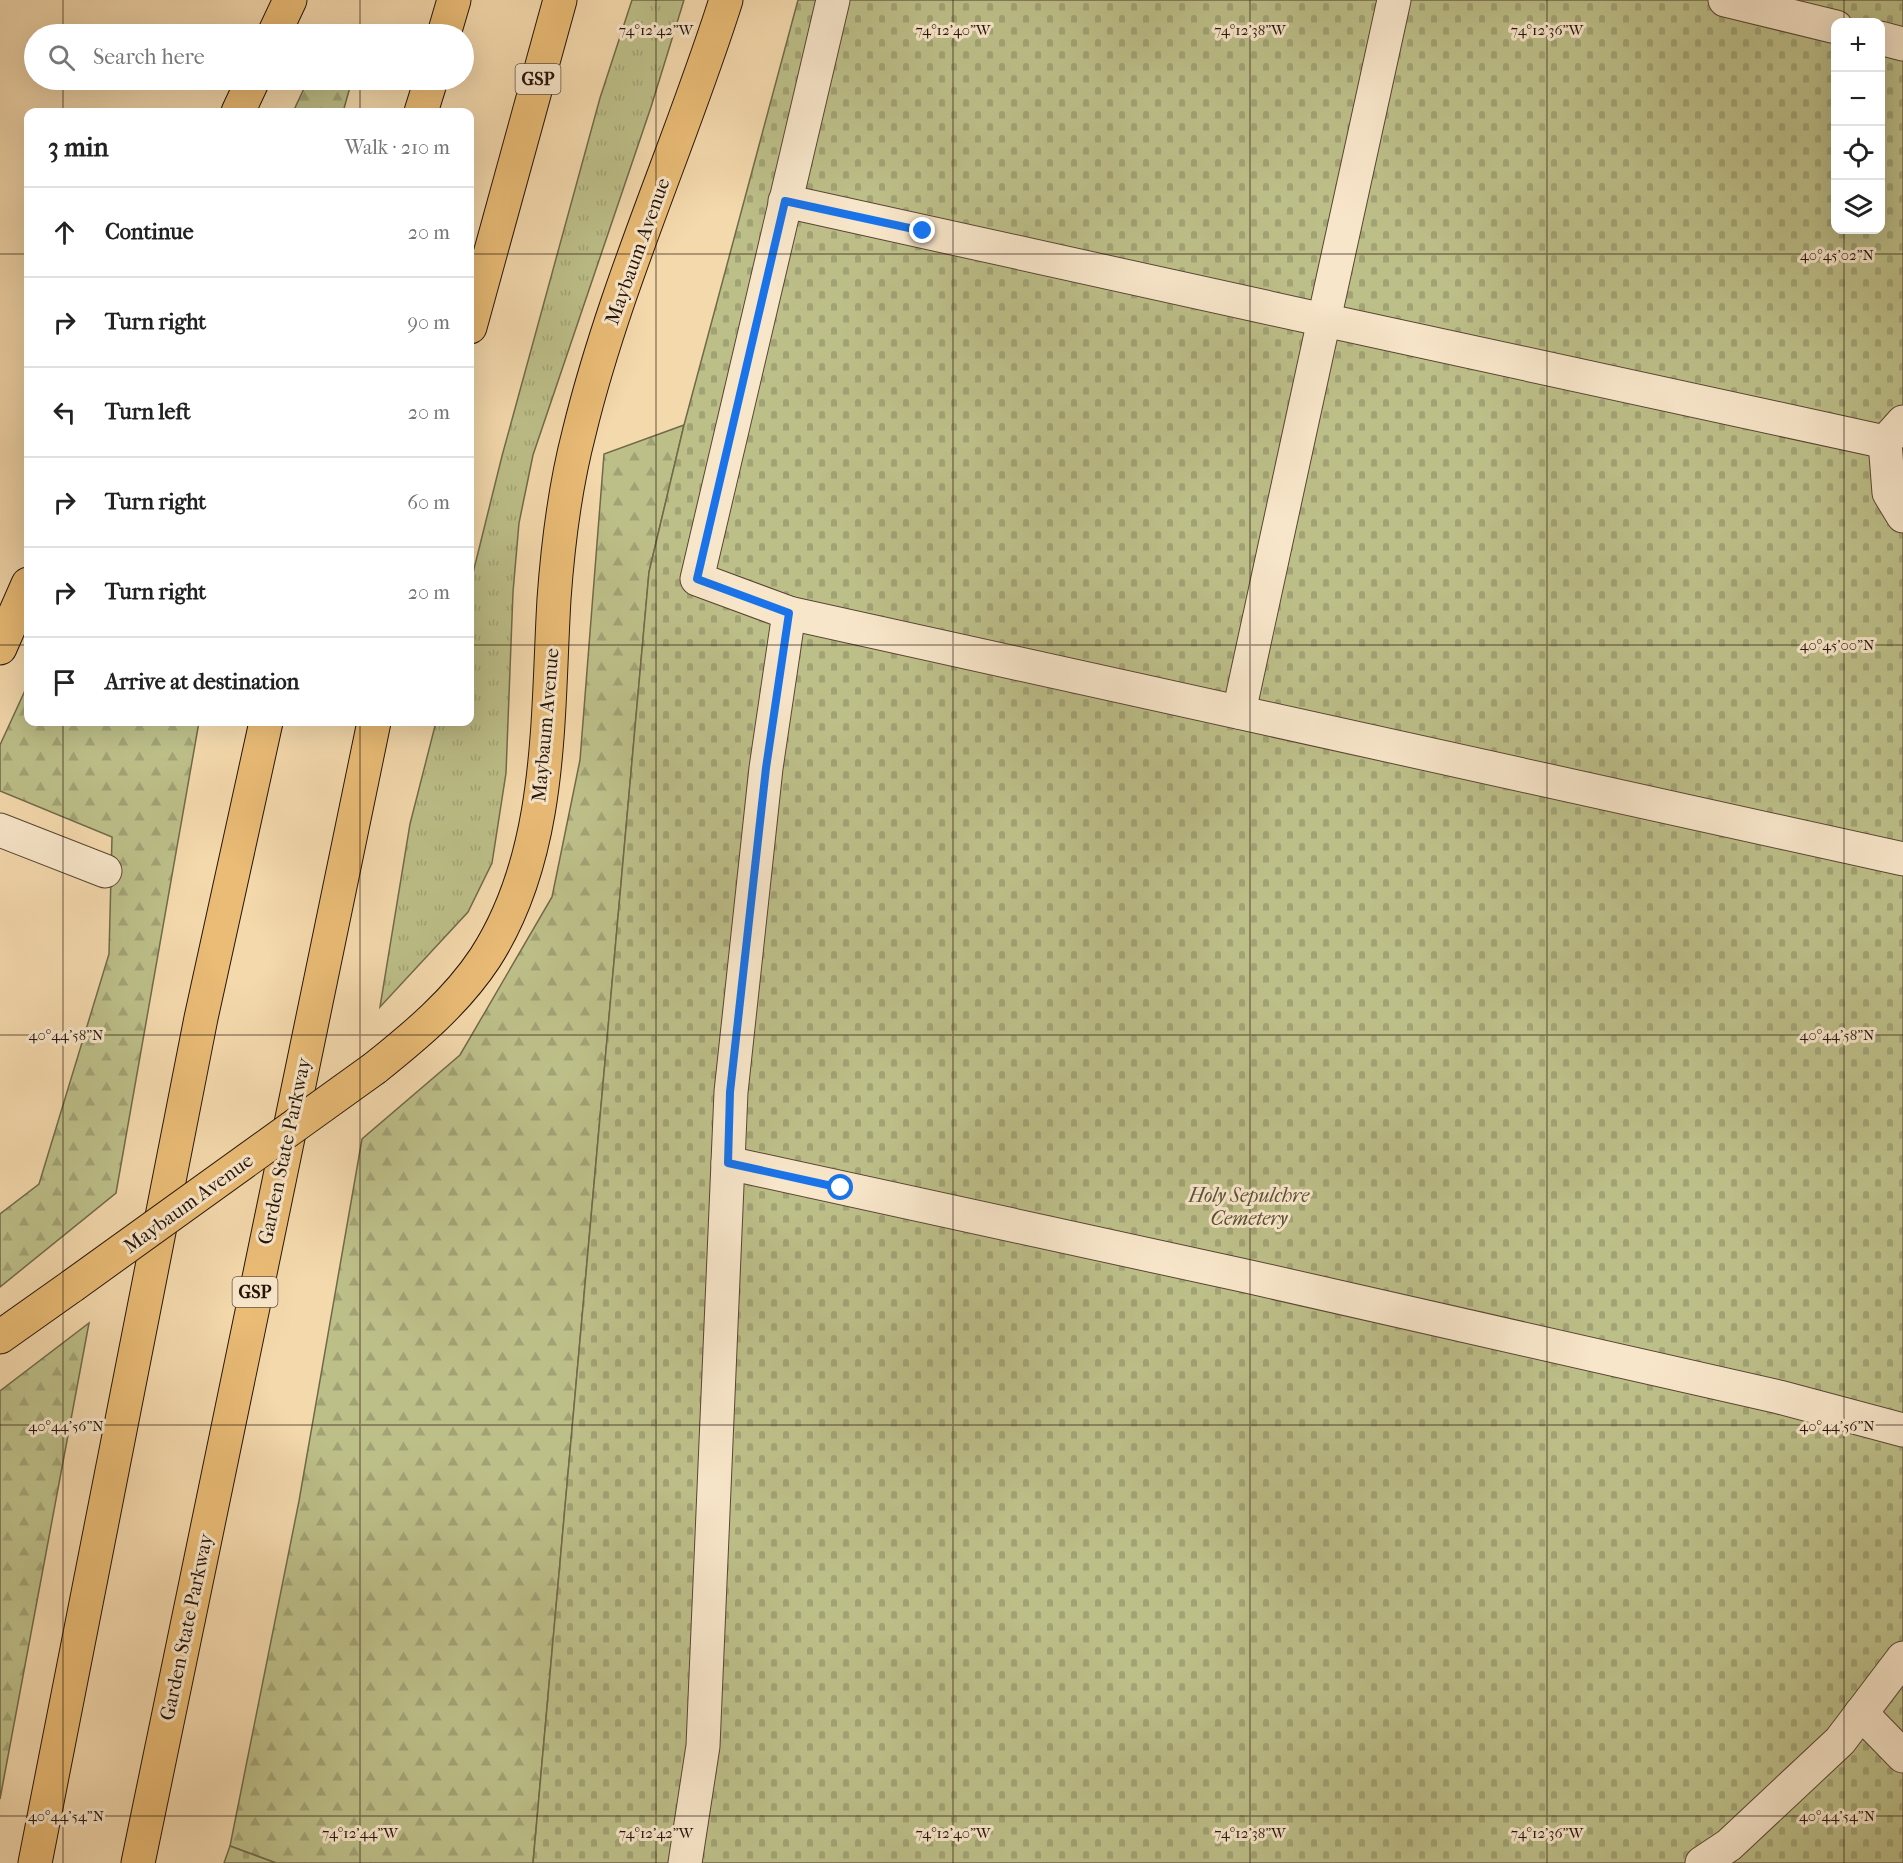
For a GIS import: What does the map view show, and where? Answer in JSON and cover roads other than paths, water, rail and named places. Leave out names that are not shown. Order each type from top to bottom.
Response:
[{"type":"main road","points":[[279,24],[290,0]]},
{"type":"main road","points":[[447,24],[454,0]]},
{"type":"main road","name":"GSP","points":[[474,312],[560,0]]},
{"type":"main road","name":"Maybaum Avenue","points":[[0,1337],[375,1068],[424,1027],[464,986],[485,958],[513,902],[532,835],[546,761],[557,561],[578,434],[615,312],[726,0]]},
{"type":"main road","points":[[240,108],[248,90]]},
{"type":"main road","points":[[422,108],[428,90]]},
{"type":"main road","points":[[0,648],[24,593]]},
{"type":"main road","points":[[35,1863],[201,1018],[265,726]]},
{"type":"main road","name":"Garden State Parkway","points":[[138,1863],[373,726]]},
{"type":"street","points":[[833,0],[697,579],[789,613],[1903,859]]},
{"type":"street","points":[[1239,712],[1394,0]]},
{"type":"street","points":[[1725,0],[1831,26]]},
{"type":"street","points":[[1885,39],[1903,44]]},
{"type":"street","points":[[785,201],[1324,320],[1894,432],[1889,493],[1903,516]]},
{"type":"street","points":[[685,1863],[703,1746],[730,1092],[766,768],[789,613]]},
{"type":"street","points":[[0,830],[105,871]]},
{"type":"street","points":[[728,1163],[1779,1397],[1903,1430]]},
{"type":"street","points":[[1702,1863],[1729,1845],[1840,1742],[1903,1658]]},
{"type":"street","points":[[1861,1713],[1903,1756]]},
{"type":"park label","name":"Holy Sepulchre Cemetery","points":[[1249,1206]]}]
